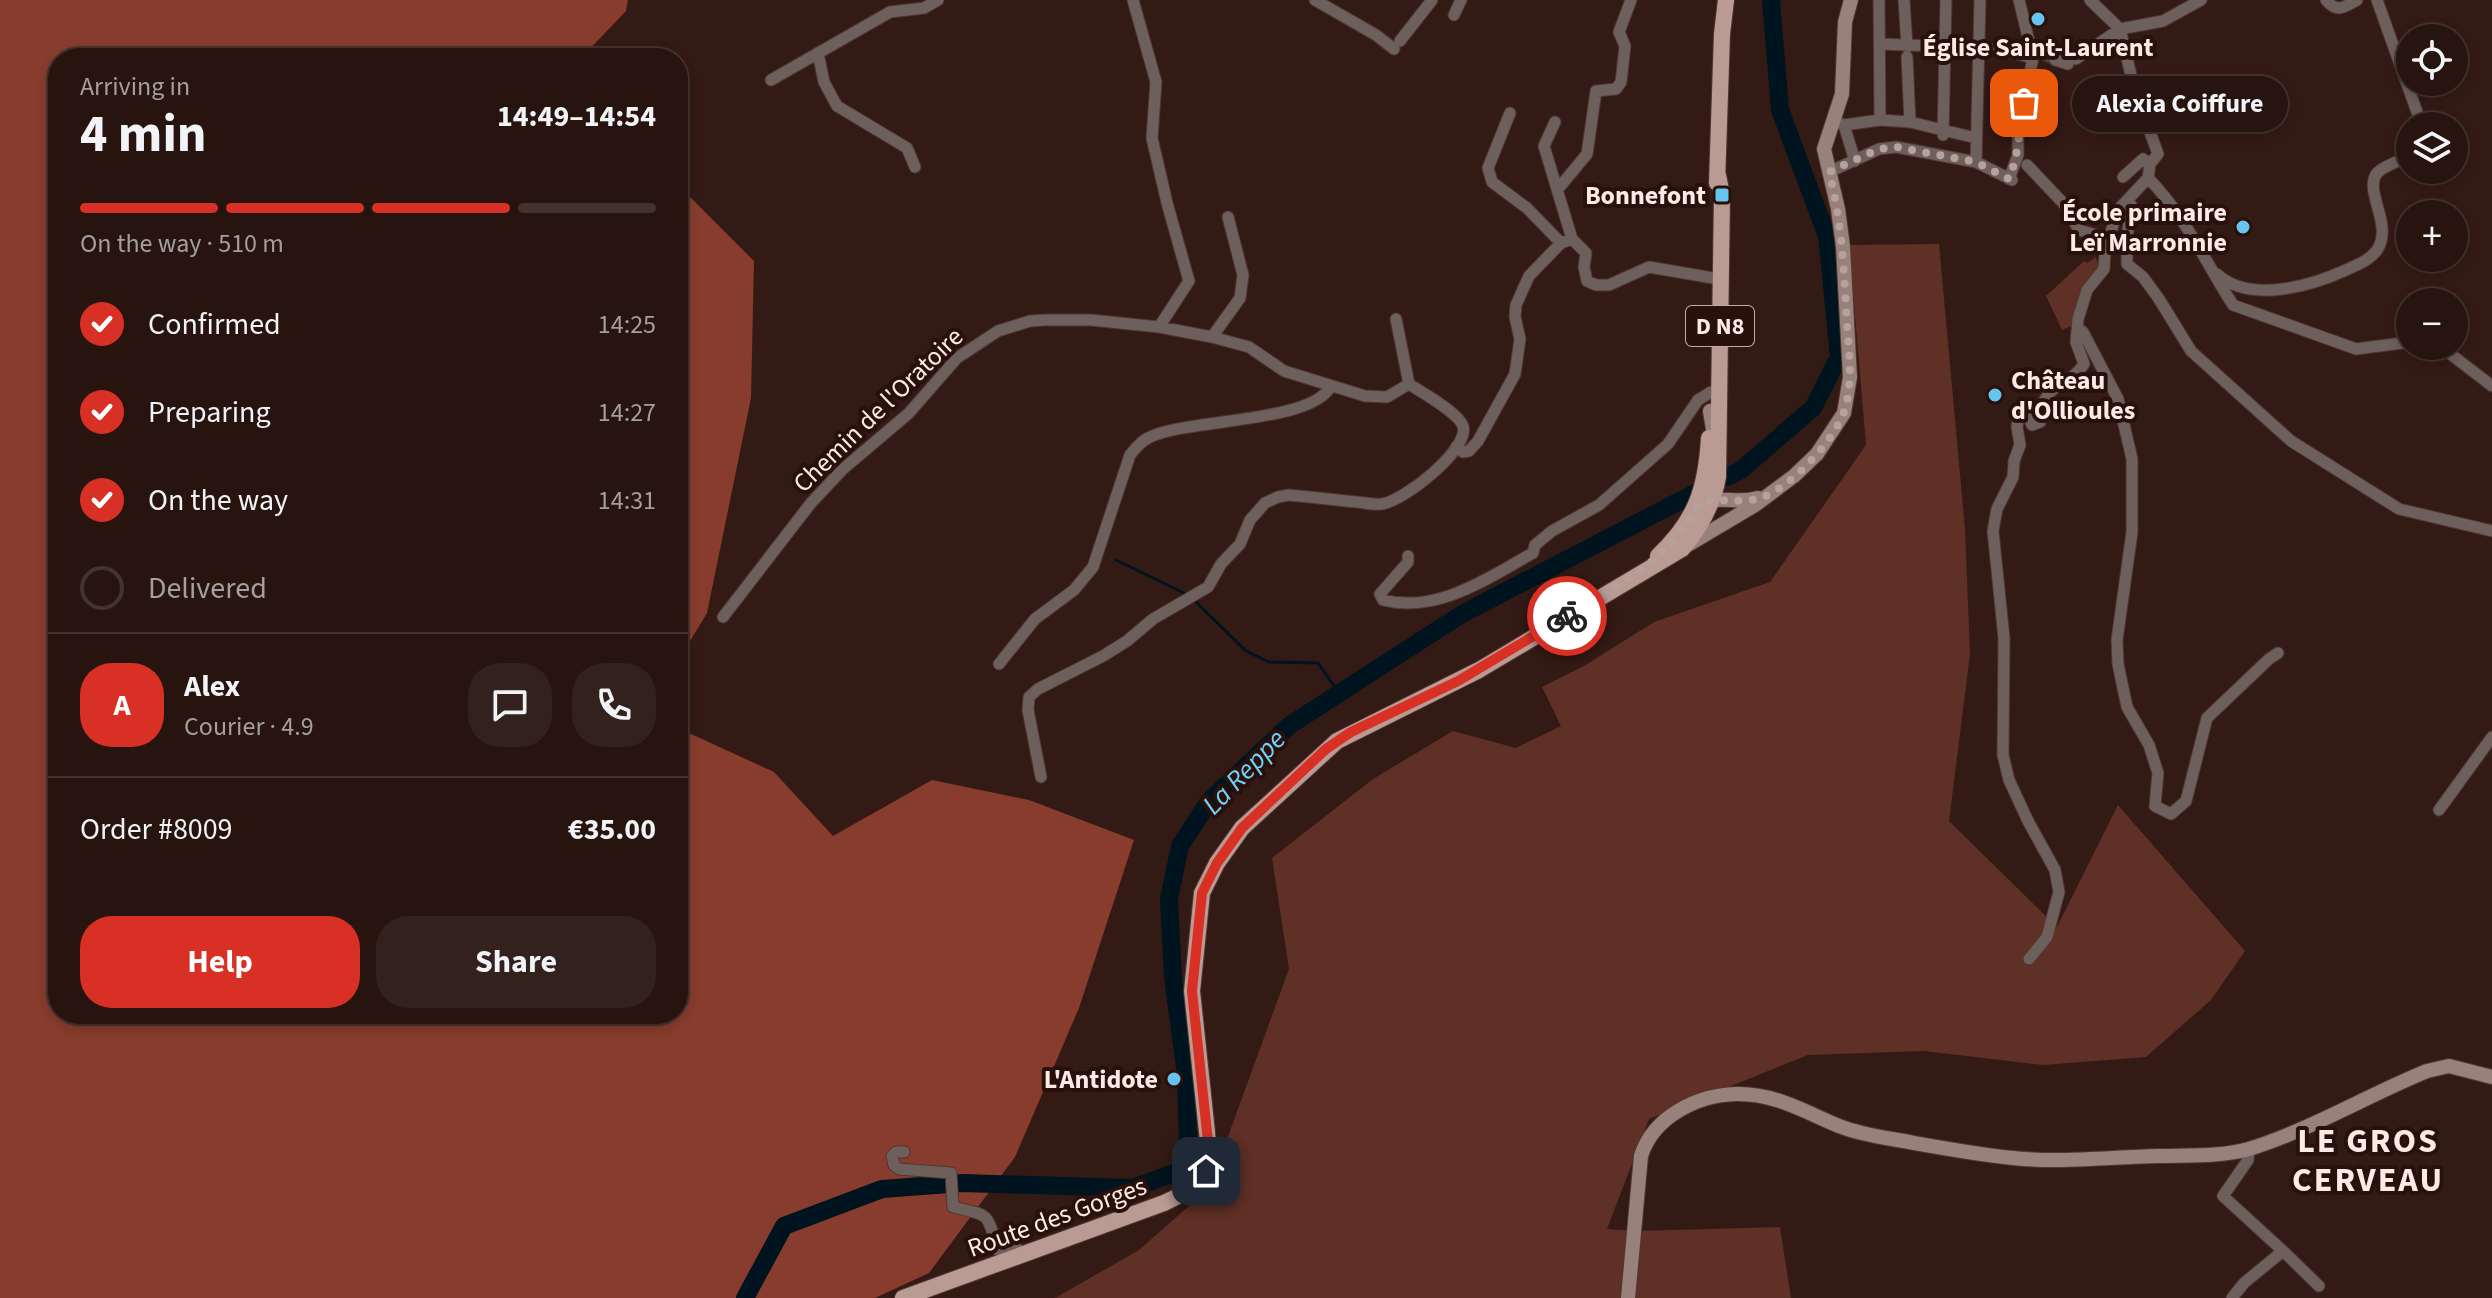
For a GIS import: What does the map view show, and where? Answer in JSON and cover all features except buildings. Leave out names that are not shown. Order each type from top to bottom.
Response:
[{"type":"main road","name":"Route des Gorges","points":[[1636,575],[1708,501],[1706,473],[1713,278],[1722,34],[1726,0]]},
{"type":"main road","name":"Route des Gorges","points":[[903,1298],[1179,1196],[1201,1180],[1206,1171],[1209,1151],[1192,991],[1199,905],[1206,881],[1242,828],[1326,749],[1344,736],[1479,670],[1682,549],[1694,535],[1718,477],[1722,195],[1718,175]]},
{"type":"street","points":[[771,80],[890,12],[924,8],[938,0]]},
{"type":"street","points":[[1133,0],[1156,82],[1152,138],[1189,281],[1159,327]]},
{"type":"street","points":[[1315,0],[1397,45],[1432,0]]},
{"type":"street","points":[[1454,15],[1461,0]]},
{"type":"street","points":[[1558,189],[1587,154],[1596,91],[1616,89],[1621,82],[1625,46],[1619,32],[1631,0]]},
{"type":"street","points":[[1682,549],[1770,494],[1817,454],[1844,413],[1850,377],[1843,247],[1824,149],[1839,123],[1845,22],[1851,0]]},
{"type":"street","points":[[1879,0],[1880,120]]},
{"type":"street","points":[[1904,0],[1910,122]]},
{"type":"street","points":[[1943,133],[1946,0]]},
{"type":"street","points":[[1976,162],[1980,0]]},
{"type":"street","points":[[2019,0],[2037,56],[2018,130],[2022,159],[2064,204],[2079,230],[2096,235],[2108,245]]},
{"type":"street","points":[[2090,0],[2120,29],[2134,88],[2158,154],[2150,164],[2151,180],[2214,271],[2233,305],[2356,349],[2396,344]]},
{"type":"street","points":[[2055,60],[2072,61],[2120,29],[2163,21],[2201,0]]},
{"type":"street","points":[[2330,4],[2340,10],[2357,0]]},
{"type":"street","points":[[2377,0],[2417,112]]},
{"type":"street","points":[[1880,44],[1907,50],[1962,47]]},
{"type":"street","points":[[1977,48],[2037,56]]},
{"type":"street","points":[[818,53],[824,82],[837,106],[907,148],[915,167]]},
{"type":"street","points":[[1510,113],[1488,168],[1492,182],[1586,253],[1584,267],[1587,281],[1609,285],[1626,280],[1649,267],[1713,278]]},
{"type":"street","points":[[1839,123],[1880,120],[1910,122],[1943,133],[1976,138]]},
{"type":"street","points":[[1555,122],[1544,146],[1558,189],[1567,241]]},
{"type":"street","points":[[1839,123],[1855,161]]},
{"type":"street","points":[[1829,172],[1879,149],[1896,147],[1976,162],[2010,180],[2022,159]]},
{"type":"street","points":[[1931,165],[1933,160],[1942,156]]},
{"type":"street","points":[[2123,177],[2143,159],[2150,164]]},
{"type":"street","points":[[2214,271],[2226,282],[2251,288],[2293,289],[2368,260],[2379,247],[2383,233],[2372,185],[2376,175],[2396,162]]},
{"type":"street","points":[[2029,959],[2047,937],[2059,892],[2055,870],[2009,780],[2003,755],[2004,638],[1993,531],[1997,509],[2013,477],[2014,461],[2020,445],[2017,427],[2019,411],[2025,409],[2032,425],[2040,422],[2040,410],[2050,390],[2077,374],[2084,364],[2076,342],[2087,290],[2104,269],[2117,211],[2151,180]]},
{"type":"street","points":[[2128,202],[2127,264],[2143,277],[2191,351],[2291,441],[2399,509],[2492,531]]},
{"type":"street","points":[[1212,337],[1240,298],[1243,275],[1228,217]]},
{"type":"street","points":[[1456,447],[1463,452],[1473,447],[1509,388],[1515,374],[1520,339],[1516,305],[1533,269],[1567,241]]},
{"type":"street","points":[[2249,313],[2240,305],[2239,298],[2241,293],[2251,288]]},
{"type":"street","points":[[1041,777],[1028,710],[1029,697],[1038,689],[1103,656],[1153,619],[1208,587],[1221,564],[1240,544],[1250,520],[1265,503],[1289,495],[1381,504],[1402,497],[1429,478],[1456,447],[1463,426],[1456,416],[1409,384],[1396,319]]},
{"type":"street","name":"Chemin de l'Oratoire","points":[[723,617],[811,503],[843,469],[909,413],[957,358],[998,331],[1030,321],[1091,320],[1159,327],[1249,347],[1284,371],[1365,396],[1387,397],[1409,384]]},
{"type":"street","points":[[2078,328],[2089,342],[2118,399],[2132,459],[2132,532],[2117,640],[2118,664],[2127,707],[2149,745],[2158,773],[2155,806],[2171,814],[2186,801],[2207,718],[2278,653]]},
{"type":"street","points":[[2458,360],[2492,386]]},
{"type":"street","points":[[999,664],[1035,619],[1074,590],[1093,567],[1130,455],[1137,446],[1147,438],[1174,429],[1242,421],[1309,404],[1326,396],[1331,386]]},
{"type":"street","points":[[1408,556],[1408,562],[1380,594],[1383,600],[1413,602],[1464,592],[1533,553],[1535,545],[1552,531],[1599,505],[1668,444],[1698,400],[1711,392]]},
{"type":"street","points":[[1718,477],[1734,501]]},
{"type":"street","points":[[1708,501],[1750,501],[1770,494]]},
{"type":"street","points":[[1708,501],[1734,518]]},
{"type":"street","points":[[2439,810],[2492,737]]},
{"type":"street","points":[[1628,1298],[1641,1156],[1645,1144],[1657,1127],[1677,1111],[1704,1099],[1758,1094],[1777,1098],[1867,1135],[2014,1158],[2221,1154],[2249,1149],[2427,1071],[2449,1066],[2492,1077]]},
{"type":"street","points":[[2249,1149],[2248,1160],[2223,1196],[2319,1286]]},
{"type":"street","points":[[904,1152],[896,1152],[892,1156],[894,1165],[899,1169],[951,1173],[953,1207],[982,1212],[988,1218],[998,1250],[1010,1247],[1024,1254]]},
{"type":"street","points":[[2232,1298],[2244,1283],[2283,1251]]},
{"type":"shaded area","points":[[0,0],[628,0],[626,11],[591,48],[48,48],[48,1024],[688,1024],[688,733],[774,772],[833,836],[932,780],[1029,800],[1134,840],[1079,1008],[1015,1157],[929,1273],[875,1298],[0,1298]]},
{"type":"shaded area","points":[[688,195],[754,261],[751,398],[707,613],[688,644]]},
{"type":"shaded area","points":[[1939,244],[1965,529],[1970,654],[1949,821],[2057,927],[2118,805],[2245,951],[2211,1000],[2146,1057],[2043,1065],[1924,1051],[1808,1055],[1649,1119],[1607,1229],[1780,1227],[1791,1298],[1055,1298],[1139,1250],[1190,1205],[1215,1172],[1289,969],[1272,858],[1373,779],[1453,731],[1516,748],[1561,726],[1542,687],[1584,666],[1654,622],[1770,582],[1866,445],[1849,245]]},
{"type":"shaded area","points":[[2096,257],[2099,268],[2077,301],[2079,305],[2074,325],[2062,330],[2046,296],[2084,261],[2087,263]]},
{"type":"waterway","name":"La Reppe","points":[[1727,477],[1741,470],[1813,408],[1839,357],[1827,236],[1780,110],[1771,0]]},
{"type":"waterway","name":"La Reppe","points":[[745,1298],[784,1226],[882,1189],[962,1183],[1133,1188],[1179,1171],[1188,1147],[1186,1075],[1173,978],[1169,899],[1180,846],[1210,800],[1290,725],[1462,614],[1693,494]]},
{"type":"waterway","points":[[1116,560],[1188,595]]},
{"type":"waterway","points":[[1193,599],[1246,651],[1269,662],[1318,663],[1339,693]]},
{"type":"tunnel","points":[[2041,54],[2055,60]]},
{"type":"way so far","points":[[1567,616],[1650,564],[1679,534],[1698,504],[1713,499],[1750,501],[1770,494],[1817,454],[1832,434],[1844,413],[1850,377],[1843,247],[1829,172],[1879,149],[1896,147],[1976,162],[2009,179],[2018,155],[2018,130],[2024,103]]},
{"type":"place","name":"Église Saint-Laurent","points":[[2038,19]]},
{"type":"place","name":"Alexia Coiffure","points":[[2024,103]]},
{"type":"place","name":"Bonnefont","points":[[1722,195]]},
{"type":"place","name":"École primaire Leï Marronnie","points":[[2243,227]]},
{"type":"place","name":"Château d'Ollioules","points":[[1995,395]]},
{"type":"place","name":"L'Antidote","points":[[1174,1079]]},
{"type":"district","name":"LE GROS CERVEAU","points":[[2368,1160]]},
{"type":"route","points":[[1206,1171],[1209,1151],[1192,991],[1199,905],[1206,881],[1228,846],[1257,813],[1337,741],[1479,670],[1567,616]]}]
